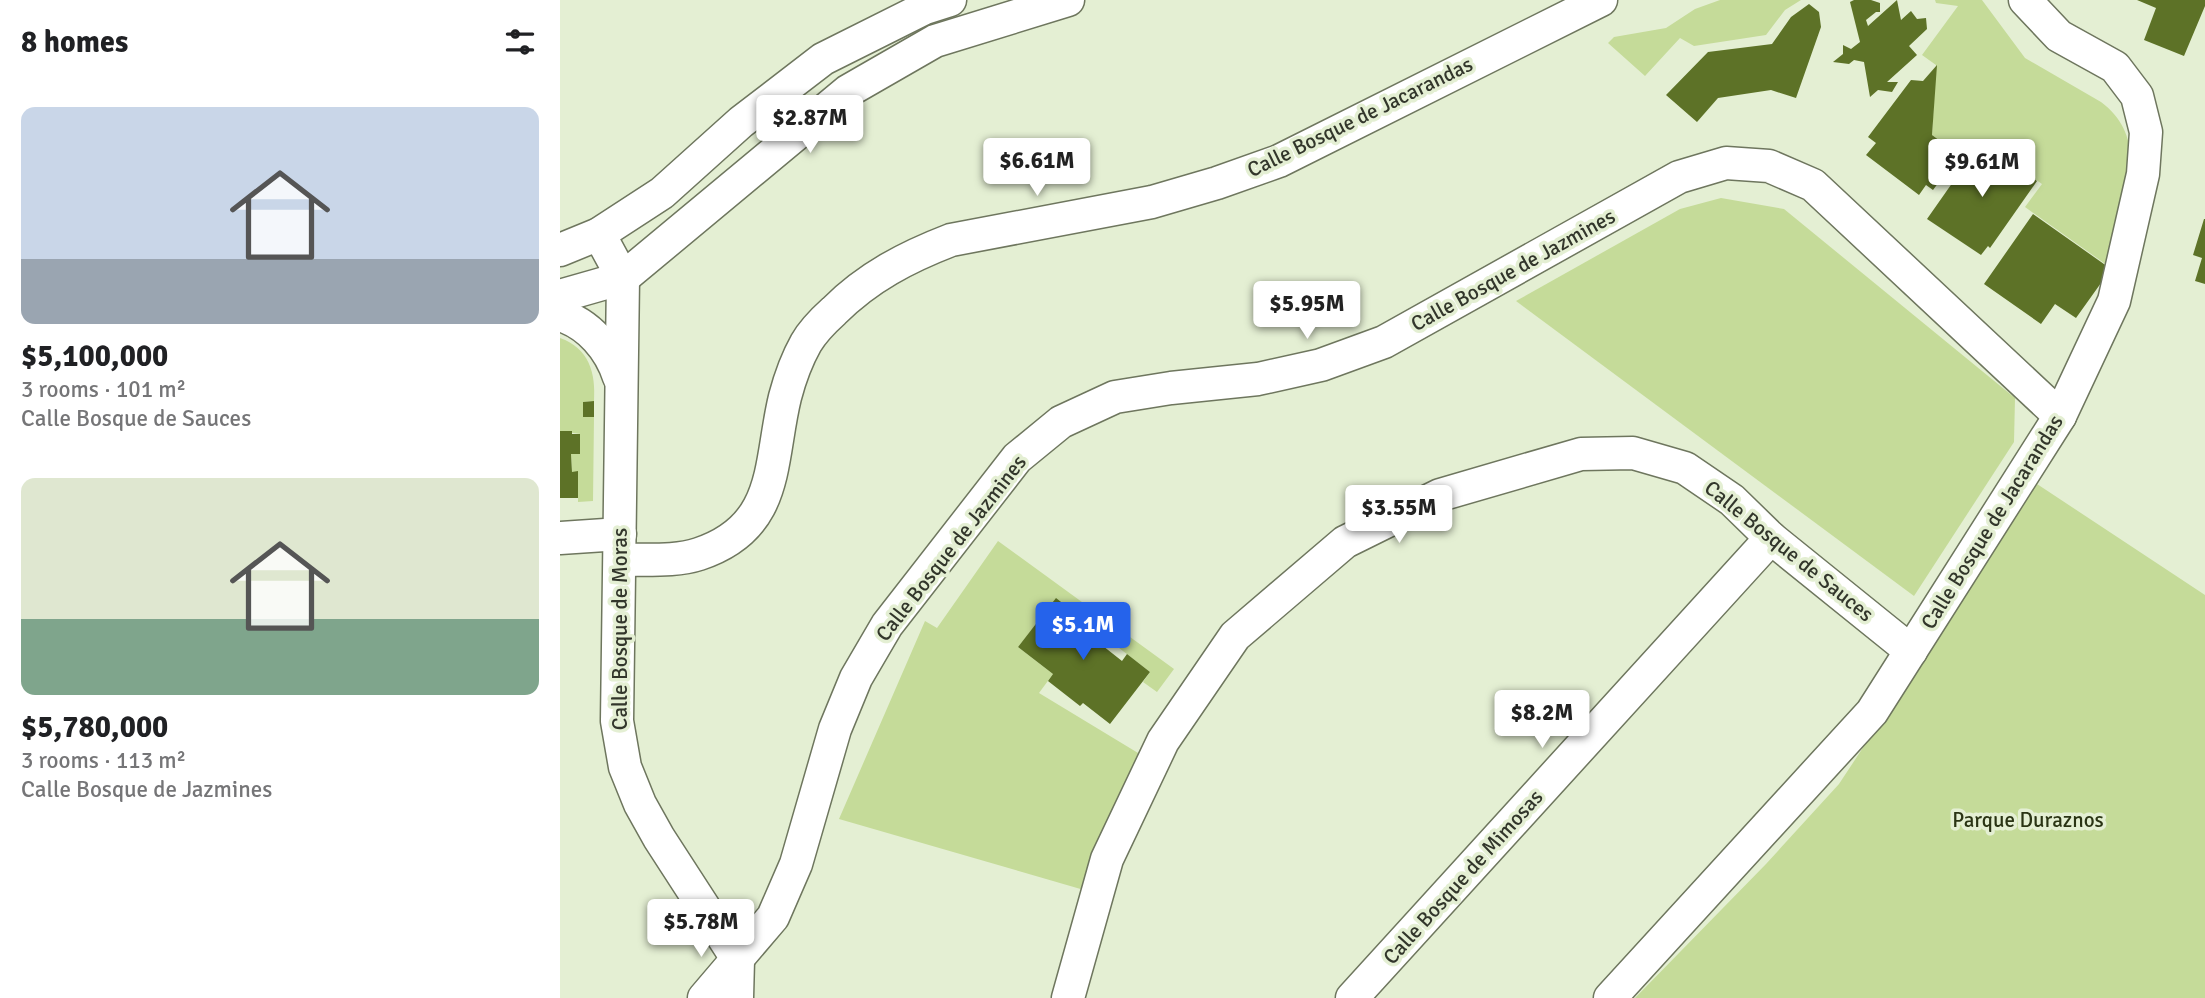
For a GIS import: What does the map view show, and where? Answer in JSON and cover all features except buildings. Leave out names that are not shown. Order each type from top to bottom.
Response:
[{"type":"street","points":[[560,296],[622,278],[848,91],[935,41],[1068,0]]},
{"type":"street","name":"Calle Bosque de Jacarandas","points":[[560,538],[681,558],[714,548],[743,528],[765,497],[771,479],[785,396],[808,339],[845,299],[889,267],[951,240],[1153,202],[1279,161],[1601,0]]},
{"type":"street","name":"Calle Bosque de Jacarandas","points":[[1610,998],[1872,712],[2060,416],[2114,301],[2143,174],[2146,132],[2137,96],[2115,67],[2059,36],[2025,0]]},
{"type":"street","points":[[560,250],[599,234],[662,193],[741,122],[822,59],[934,3],[935,41]]},
{"type":"street","name":"Calle Bosque de Jazmines","points":[[704,998],[773,918],[796,864],[835,729],[856,678],[887,625],[1017,458],[1061,422],[1115,397],[1258,379],[1321,365],[1384,342],[1679,177],[1726,163],[1769,166],[1813,186],[2060,416]]},
{"type":"street","name":"Calle Bosque de Moras","points":[[599,234],[622,278],[617,721],[625,767],[640,804],[659,838],[738,960]]},
{"type":"street","points":[[560,315],[594,336],[606,350],[621,383]]},
{"type":"street","name":"Calle Bosque de Sauces","points":[[1068,998],[1107,859],[1163,741],[1235,636],[1345,542],[1440,495],[1581,454],[1633,453],[1685,468],[1732,500],[1771,538],[1911,651]]},
{"type":"street","name":"Calle Bosque de Mimosas","points":[[1352,998],[1771,538]]},
{"type":"street","points":[[737,998],[738,960]]},
{"type":"green space","points":[[1720,0],[1801,0],[1785,10],[1766,35],[1694,46],[1680,38],[1645,76],[1608,43],[1614,37],[1666,28],[1695,9]]},
{"type":"green space","points":[[1935,0],[1982,0],[2025,58],[2101,102],[2119,121],[2127,136],[2131,162],[2111,268],[2025,207],[2042,184],[1981,142],[1967,161],[1932,135],[1936,65],[1922,55],[1958,6],[1936,3]]},
{"type":"green space","points":[[1721,198],[1784,209],[2015,398],[2014,442],[1914,596],[1516,301],[1680,209]]},
{"type":"green space","points":[[560,338],[578,348],[592,371],[594,401],[583,402],[583,417],[594,417],[593,501],[578,502],[578,472],[572,472],[571,454],[580,454],[580,434],[560,431]]},
{"type":"green space","name":"Parque Duraznos","points":[[2037,484],[2205,595],[2205,998],[1635,998],[1766,864],[1839,784]]},
{"type":"green space","points":[[998,541],[1174,669],[1157,692],[1143,682],[1150,672],[1056,599],[1018,647],[1053,674],[1039,693],[1143,756],[1084,890],[839,819],[925,621],[937,628]]}]
